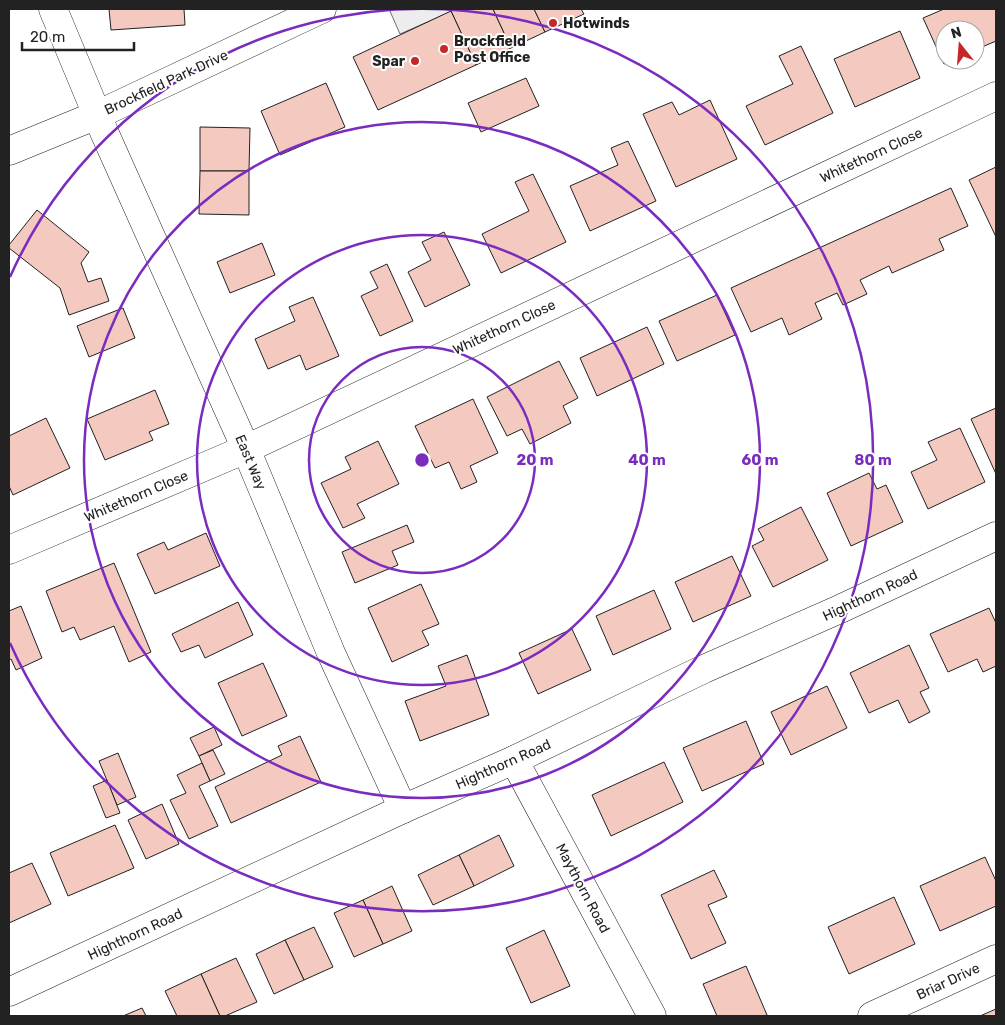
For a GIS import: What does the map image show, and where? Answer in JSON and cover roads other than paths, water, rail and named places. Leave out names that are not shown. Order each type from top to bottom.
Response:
[{"type":"street","name":"East Way","points":[[53,9],[97,115],[246,449],[331,653],[403,809]]},
{"type":"street","name":"Brockfield Park Drive","points":[[9,151],[97,115],[322,9]]},
{"type":"street","name":"Whitethorn Close","points":[[9,550],[246,449],[996,96]]},
{"type":"street","name":"Highthorn Road","points":[[9,992],[403,809],[514,760],[704,669],[840,609],[996,536]]},
{"type":"street","name":"Maythorn Road","points":[[514,760],[652,1016]]},
{"type":"street","name":"Briar Drive","points":[[872,1016],[996,959]]},
{"type":"place","name":"Hotwinds","points":[[553,23]]},
{"type":"place","name":"Brockfield Post Office","points":[[444,49]]},
{"type":"place","name":"Spar","points":[[415,61]]}]
